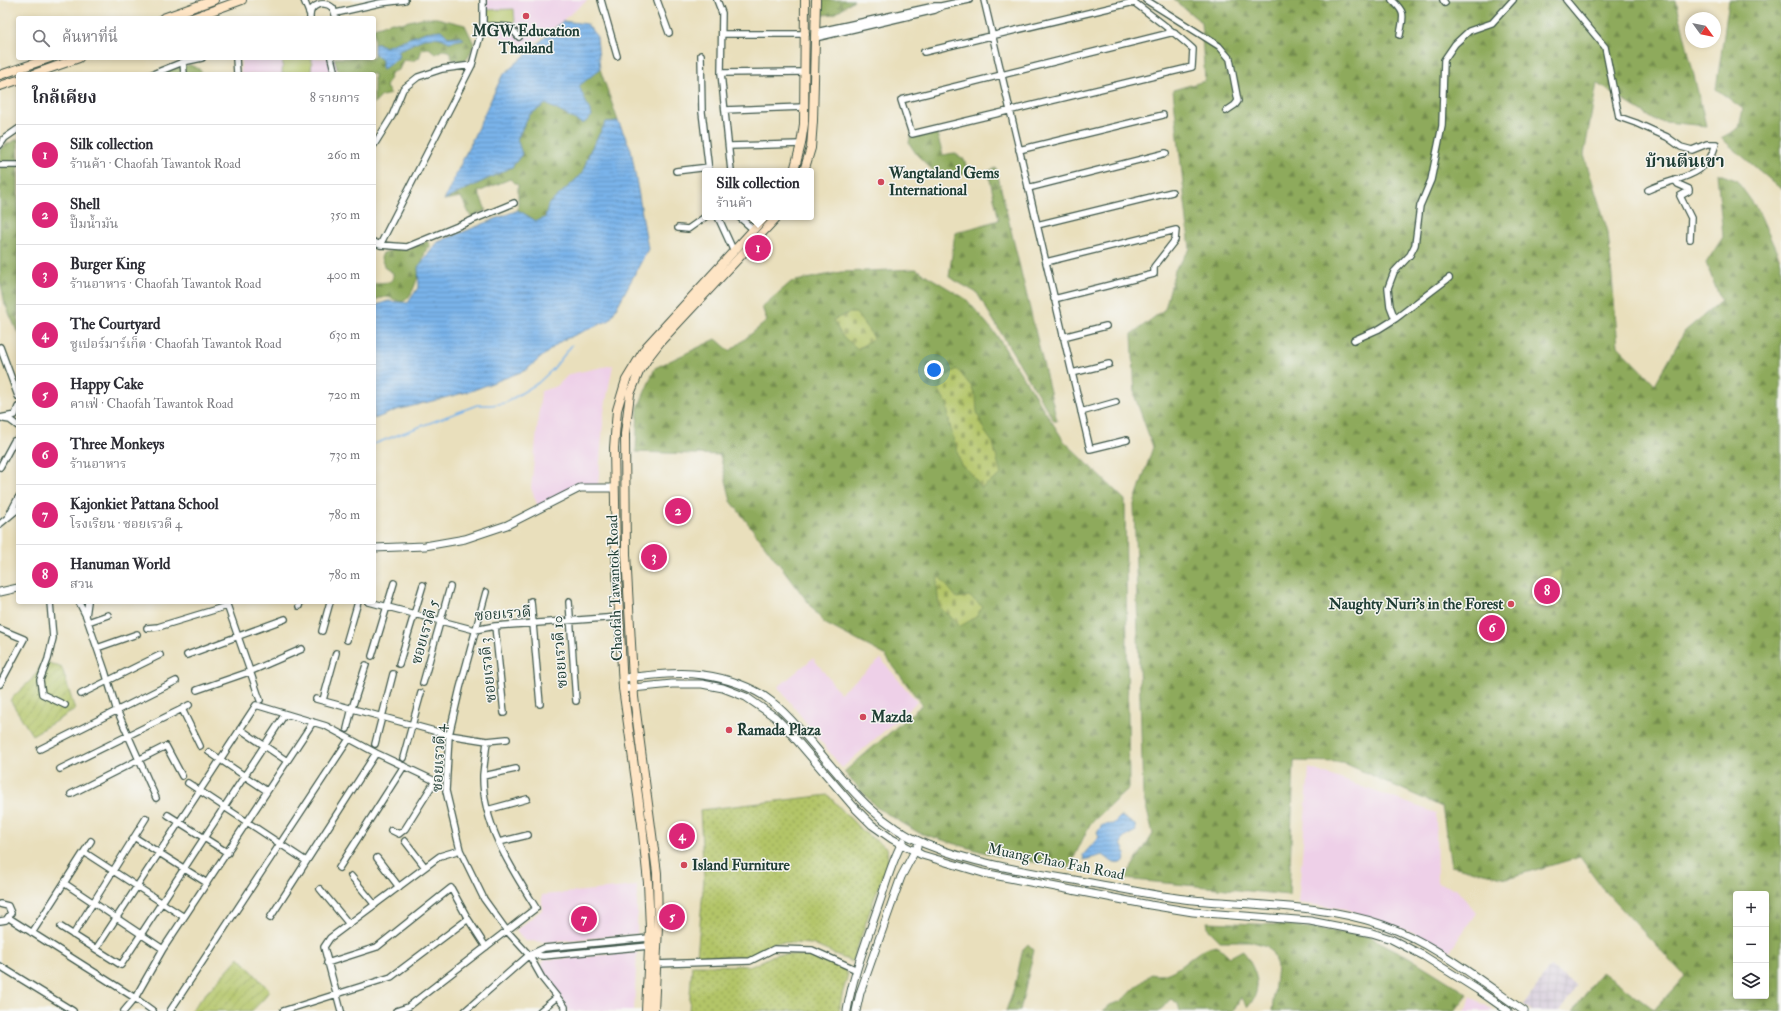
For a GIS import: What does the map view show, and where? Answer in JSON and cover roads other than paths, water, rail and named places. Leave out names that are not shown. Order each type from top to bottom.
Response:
[{"type":"main road","points":[[169,16],[214,0]]},
{"type":"main road","points":[[196,16],[223,3],[242,0]]},
{"type":"main road","points":[[795,168],[801,144],[804,107],[806,34],[805,0]]},
{"type":"main road","points":[[805,168],[811,148],[814,121],[816,0]]},
{"type":"main road","points":[[0,75],[44,60]]},
{"type":"main road","points":[[40,72],[73,60]]},
{"type":"main road","points":[[32,64],[34,72]]},
{"type":"main road","points":[[0,86],[16,81]]},
{"type":"main road","name":"Chaofah Tawantok Road","points":[[646,1011],[650,928],[648,883],[642,824],[623,689],[614,488],[615,422],[626,380],[637,360],[654,337],[762,220]]},
{"type":"main road","name":"Chaofah Tawantok Road","points":[[654,1011],[658,927],[657,873],[633,688],[626,554],[626,418],[630,394],[639,372],[661,341],[774,220]]},
{"type":"main road","points":[[614,488],[625,487]]},
{"type":"street","points":[[304,0],[310,16]]},
{"type":"street","points":[[331,0],[335,13]]},
{"type":"street","points":[[335,13],[380,3],[405,0]]},
{"type":"street","points":[[380,245],[472,64],[483,25],[483,0]]},
{"type":"street","points":[[601,0],[617,56]]},
{"type":"street","points":[[657,0],[669,33]]},
{"type":"street","points":[[815,35],[934,6],[942,6],[969,0]]},
{"type":"street","points":[[984,0],[1018,150],[1090,449],[1127,440]]},
{"type":"street","points":[[1146,0],[1219,46],[1230,59],[1238,102],[1226,110]]},
{"type":"street","points":[[1392,0],[1399,6],[1403,14],[1400,35]]},
{"type":"street","points":[[1395,319],[1390,306],[1388,288],[1394,272],[1410,254],[1415,245],[1420,206],[1431,180],[1442,126],[1444,60],[1455,44],[1469,31],[1492,23],[1513,0]]},
{"type":"street","points":[[1566,0],[1604,47],[1619,117],[1636,122],[1667,137],[1681,147],[1692,150],[1706,144],[1716,144],[1712,157],[1704,166],[1691,174],[1648,190]]},
{"type":"street","points":[[720,1],[722,13],[721,73],[730,168]]},
{"type":"street","points":[[924,52],[1132,1],[1174,32],[1193,49],[1192,67],[912,134],[900,100],[1174,32]]},
{"type":"street","points":[[310,16],[314,6],[318,4],[327,3],[335,13]]},
{"type":"street","points":[[483,25],[510,26],[520,37]]},
{"type":"street","points":[[722,34],[806,34]]},
{"type":"street","points":[[701,55],[702,112],[709,168]]},
{"type":"street","points":[[158,72],[183,62],[192,60]]},
{"type":"street","points":[[236,60],[237,72]]},
{"type":"street","points":[[332,60],[334,72]]},
{"type":"street","points":[[183,62],[184,72]]},
{"type":"street","points":[[376,142],[392,116],[403,89],[418,76],[442,69],[472,64]]},
{"type":"street","points":[[721,73],[805,72]]},
{"type":"street","points":[[725,110],[804,107]]},
{"type":"street","points":[[1018,150],[1163,115]]},
{"type":"street","points":[[0,145],[5,138],[16,130]]},
{"type":"street","points":[[729,146],[801,144]]},
{"type":"street","points":[[1028,188],[1166,153]]},
{"type":"street","points":[[0,165],[16,165]]},
{"type":"street","points":[[676,171],[702,169]]},
{"type":"street","points":[[1675,180],[1678,184],[1689,189],[1689,191],[1680,196],[1691,218],[1690,239]]},
{"type":"street","points":[[1037,225],[1172,192]]},
{"type":"street","points":[[376,243],[380,245],[407,247],[514,203]]},
{"type":"street","points":[[678,228],[688,229],[702,219]]},
{"type":"street","points":[[719,220],[734,252]]},
{"type":"street","points":[[742,220],[754,230]]},
{"type":"street","points":[[1046,262],[1176,230],[1175,240],[1154,267],[1154,274],[1054,299]]},
{"type":"street","points":[[1354,340],[1379,329],[1395,319],[1449,278]]},
{"type":"street","points":[[1063,337],[1106,326]]},
{"type":"street","points":[[0,347],[16,391]]},
{"type":"street","points":[[1072,374],[1109,364]]},
{"type":"street","points":[[1081,412],[1116,402]]},
{"type":"street","points":[[0,418],[15,415],[16,412]]},
{"type":"street","points":[[0,418],[10,420],[16,424]]},
{"type":"street","points":[[0,468],[14,441]]},
{"type":"street","points":[[376,548],[425,546],[465,539],[507,525],[580,488],[614,488]]},
{"type":"street","points":[[9,517],[16,502]]},
{"type":"street","points":[[0,524],[16,511]]},
{"type":"street","points":[[372,656],[394,583]]},
{"type":"street","points":[[399,664],[423,586]]},
{"type":"street","name":"ซอยเรวดี 5","points":[[423,683],[450,587]]},
{"type":"street","points":[[0,592],[16,588]]},
{"type":"street","name":"ซอยเรวดี 4","points":[[486,592],[449,735],[446,791],[460,850],[484,899],[507,931],[528,955],[542,978],[565,1007],[564,1011]]},
{"type":"street","points":[[531,601],[540,704]]},
{"type":"street","name":"ซอยเรวดี 10","points":[[569,602],[576,701]]},
{"type":"street","points":[[50,604],[53,638],[40,685],[42,694],[65,705]]},
{"type":"street","points":[[80,604],[97,648],[116,710],[156,798]]},
{"type":"street","points":[[87,619],[88,604]]},
{"type":"street","points":[[147,628],[158,627],[227,604],[249,672],[260,700]]},
{"type":"street","points":[[322,631],[329,604]]},
{"type":"street","points":[[346,640],[357,604]]},
{"type":"street","name":"ซอยเรวดี","points":[[376,604],[475,630],[495,626],[619,617]]},
{"type":"street","points":[[87,619],[108,616]]},
{"type":"street","points":[[187,655],[286,619]]},
{"type":"street","name":"ซอยเรวดี 3","points":[[495,626],[504,713]]},
{"type":"street","points":[[0,629],[24,639],[0,684]]},
{"type":"street","points":[[97,648],[137,634]]},
{"type":"street","points":[[197,690],[249,672],[302,649]]},
{"type":"street","points":[[323,700],[336,653]]},
{"type":"street","points":[[81,694],[160,655]]},
{"type":"street","points":[[347,729],[366,665]]},
{"type":"street","points":[[375,744],[393,674]]},
{"type":"street","name":"Muang Chao Fah Road","points":[[623,678],[680,674],[702,675],[742,686],[771,701],[791,719],[871,811],[895,829],[920,842],[954,854],[984,862],[1192,900],[1297,907],[1352,916],[1401,932],[1451,961],[1524,1011]]},
{"type":"street","points":[[40,748],[176,681]]},
{"type":"street","name":"Muang Chao Fah Road","points":[[623,689],[672,684],[702,684],[723,688],[746,697],[784,725],[852,806],[872,825],[915,851],[950,864],[983,873],[1193,912],[1310,921],[1372,933],[1391,939],[1424,956],[1508,1011]]},
{"type":"street","points":[[403,758],[421,693]]},
{"type":"street","points":[[316,699],[449,735],[487,741],[508,739]]},
{"type":"street","points":[[60,769],[189,705]]},
{"type":"street","points":[[96,949],[256,705],[326,726],[376,753],[435,781],[404,829],[399,834],[390,830]]},
{"type":"street","points":[[182,709],[200,746]]},
{"type":"street","points":[[62,927],[121,965],[285,714]]},
{"type":"street","points":[[124,1011],[135,998],[184,917],[228,853],[313,722]]},
{"type":"street","points":[[240,729],[287,761]]},
{"type":"street","points":[[170,1011],[349,739]]},
{"type":"street","points":[[396,1011],[408,1008],[536,908],[513,871],[499,842],[487,810],[483,776],[487,741]]},
{"type":"street","points":[[71,794],[139,761],[166,746],[182,776]]},
{"type":"street","points":[[209,752],[267,791]]},
{"type":"street","points":[[270,918],[376,753]]},
{"type":"street","points":[[339,868],[404,766]]},
{"type":"street","points":[[483,776],[516,769]]},
{"type":"street","points":[[188,783],[306,861]]},
{"type":"street","points":[[487,810],[526,799]]},
{"type":"street","points":[[168,815],[228,853]]},
{"type":"street","points":[[73,934],[146,818]]},
{"type":"street","points":[[499,842],[528,835]]},
{"type":"street","points":[[847,1011],[857,970],[902,844],[907,835]]},
{"type":"street","points":[[134,837],[207,883]]},
{"type":"street","points":[[32,933],[91,841]]},
{"type":"street","points":[[405,841],[426,867]]},
{"type":"street","points":[[856,1011],[860,993],[901,877],[920,842]]},
{"type":"street","points":[[341,1011],[327,963],[324,947],[330,938],[440,856],[460,850]]},
{"type":"street","points":[[84,852],[184,917]]},
{"type":"street","points":[[377,858],[399,887]]},
{"type":"street","points":[[983,873],[984,862]]},
{"type":"street","points":[[351,876],[374,905]]},
{"type":"street","points":[[64,883],[117,917],[163,950]]},
{"type":"street","points":[[327,963],[377,946],[451,888],[468,920],[486,947]]},
{"type":"street","points":[[320,889],[349,924]]},
{"type":"street","points":[[0,904],[9,908],[9,918]]},
{"type":"street","points":[[9,918],[153,1011]]},
{"type":"street","points":[[0,922],[9,918]]},
{"type":"street","points":[[283,1011],[391,978],[468,920]]},
{"type":"street","points":[[1398,943],[1401,932]]},
{"type":"street","points":[[465,1011],[528,955],[543,956],[649,942]]},
{"type":"street","points":[[656,964],[750,961],[774,949],[812,950],[857,970]]},
{"type":"street","points":[[0,966],[73,1011]]},
{"type":"street","points":[[540,1011],[558,997]]},
{"type":"water","points":[[563,21],[587,24],[597,37],[600,69],[579,86],[592,116],[583,124],[546,104],[529,115],[517,139],[522,154],[512,167],[444,200],[502,76]]},
{"type":"water","points":[[441,30],[448,37],[459,36],[464,39],[449,42],[436,37],[424,39],[399,50],[398,58],[382,70],[382,60],[376,55],[376,44],[378,43],[385,47],[426,32]]},
{"type":"water","points":[[618,121],[631,149],[648,249],[610,320],[561,341],[526,370],[471,391],[397,410],[376,418],[376,305],[388,301],[408,303],[419,286],[418,267],[438,242],[518,210],[536,221],[545,218],[548,205],[582,174],[590,151],[606,122]]},
{"type":"water","points":[[1121,816],[1135,825],[1136,831],[1124,837],[1121,844],[1126,854],[1124,862],[1115,863],[1103,855],[1084,860],[1083,855],[1099,837],[1097,833],[1102,825],[1113,824]]},
{"type":"waterway","points":[[376,443],[477,405],[505,403],[538,383],[553,369],[572,345]]},
{"type":"place","name":"MGW Education Thailand","points":[[526,16]]},
{"type":"place","name":"Wangtaland Gems International","points":[[881,182]]},
{"type":"place","name":"Silk collection","points":[[758,248]]},
{"type":"place","name":"Shell","points":[[678,511]]},
{"type":"place","name":"Burger King","points":[[654,557]]},
{"type":"place","name":"Hanuman World","points":[[1547,591]]},
{"type":"place","name":"Naughty Nuri’s in the Forest","points":[[1511,604]]},
{"type":"place","name":"Three Monkeys","points":[[1492,628]]},
{"type":"place","name":"Mazda","points":[[863,717]]},
{"type":"place","name":"Ramada Plaza","points":[[729,730]]},
{"type":"place","name":"The Courtyard","points":[[682,836]]},
{"type":"place","name":"Island Furniture","points":[[684,865]]},
{"type":"place","name":"Happy Cake","points":[[672,917]]},
{"type":"place","name":"Kajonkiet Pattana School","points":[[584,919]]},
{"type":"district","name":"บ้านตีนเขา","points":[[1685,161]]}]
